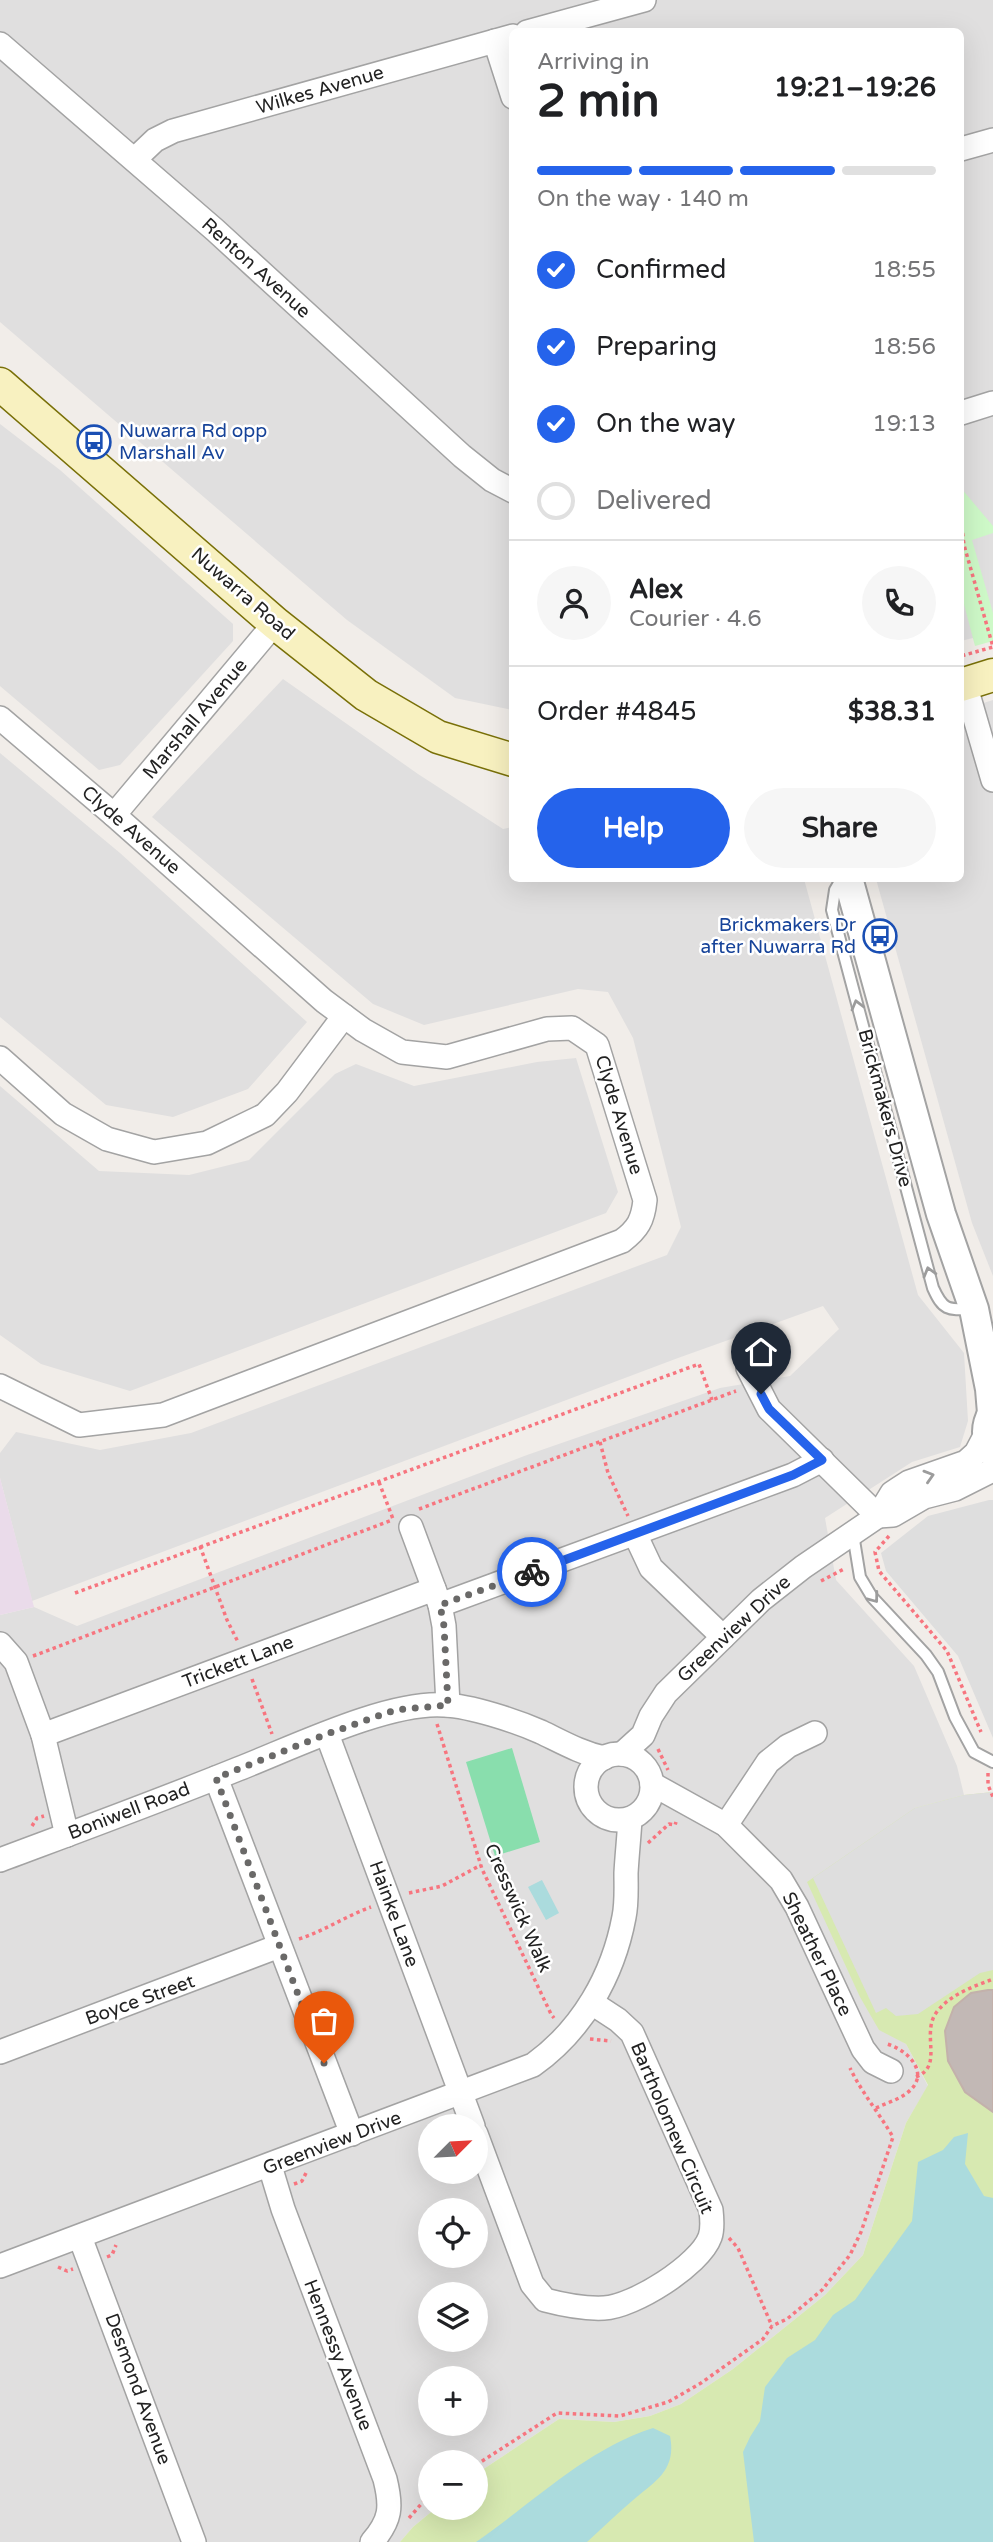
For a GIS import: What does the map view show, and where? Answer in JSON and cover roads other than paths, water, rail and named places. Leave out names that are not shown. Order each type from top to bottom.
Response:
[{"type":"main road","name":"Nuwarra Road","points":[[0,384],[275,623],[345,679],[438,737],[509,759]]},
{"type":"street","points":[[542,28],[644,0]]},
{"type":"street","points":[[504,38],[509,71]]},
{"type":"street","name":"Wilkes Avenue","points":[[135,159],[155,140],[173,131],[504,38]]},
{"type":"street","name":"Renton Avenue","points":[[1,46],[215,230],[462,456],[492,480],[509,489]]},
{"type":"street","points":[[964,148],[993,140]]},
{"type":"street","points":[[964,412],[993,403]]},
{"type":"street","name":"Marshall Avenue","points":[[114,815],[275,623]]},
{"type":"street","points":[[970,675],[993,780]]},
{"type":"street","name":"Clyde Avenue","points":[[0,718],[324,1000],[363,1030],[402,1052],[447,1057],[559,1028],[572,1028],[597,1045],[645,1200],[643,1218],[636,1230],[622,1241],[163,1415],[79,1425],[0,1386]]},
{"type":"street","name":"Brickmakers Drive","points":[[849,882],[941,1214],[974,1309],[987,1371],[991,1427]]},
{"type":"street","points":[[0,1058],[63,1114],[107,1139],[154,1152],[207,1143],[265,1115],[287,1092],[344,1016]]},
{"type":"street","name":"Brickmakers Drive","points":[[974,1309],[993,1345]]},
{"type":"street","points":[[748,1368],[769,1409],[878,1516]]},
{"type":"street","name":"Greenview Drive","points":[[653,1761],[651,1716],[666,1693],[761,1600],[803,1567],[878,1516],[892,1493],[909,1482],[966,1462],[976,1452],[991,1427]]},
{"type":"street","name":"Trickett Lane","points":[[43,1735],[437,1597],[635,1534],[793,1475],[822,1460]]},
{"type":"street","name":"Greenview Drive","points":[[878,1516],[893,1515],[924,1497],[955,1489],[993,1470]]},
{"type":"street","points":[[402,1523],[437,1597],[444,1626],[441,1705]]},
{"type":"street","points":[[635,1534],[651,1568],[723,1637]]},
{"type":"street","points":[[0,1644],[16,1662],[43,1735],[67,1835]]},
{"type":"street","name":"Boniwell Road","points":[[0,1860],[395,1710],[441,1705],[502,1718],[539,1731],[585,1754],[613,1756]]},
{"type":"street","name":"Boniwell Road","points":[[539,1731],[567,1759],[586,1787]]},
{"type":"street","name":"Hainke Lane","points":[[327,1734],[461,2094]]},
{"type":"street","points":[[726,1825],[768,1762],[788,1746],[815,1734]]},
{"type":"street","points":[[613,1756],[631,1756],[653,1761],[649,1801],[634,1817],[621,1821],[603,1816],[590,1804],[586,1787],[591,1769],[613,1756]]},
{"type":"street","name":"Sheather Place","points":[[653,1761],[704,1814]]},
{"type":"street","points":[[216,1778],[288,1943],[352,2134]]},
{"type":"street","name":"Sheather Place","points":[[634,1817],[677,1810],[704,1814],[726,1825],[781,1880],[797,1907],[863,2049],[873,2062],[891,2071]]},
{"type":"street","name":"Greenview Drive","points":[[603,1816],[626,1873]]},
{"type":"street","name":"Greenview Drive","points":[[0,2266],[533,2065],[561,2044],[573,2030],[592,2003],[616,1949],[625,1914],[626,1873],[634,1817]]},
{"type":"street","name":"Boyce Street","points":[[0,2052],[288,1943]]},
{"type":"street","name":"Bartholomew Circuit","points":[[488,2166],[532,2284],[545,2300],[584,2308],[606,2308],[624,2304],[641,2296],[698,2256],[711,2236],[711,2210],[632,2033],[592,2003]]},
{"type":"street","points":[[461,2094],[468,2114]]},
{"type":"street","name":"Hennessy Avenue","points":[[270,2166],[283,2209],[385,2479],[390,2501],[386,2527],[372,2542]]},
{"type":"street","name":"Desmond Avenue","points":[[80,2237],[194,2542]]},
{"type":"lane","name":"Brickmakers Drive","points":[[840,882],[831,910],[933,1288],[945,1307],[951,1310],[974,1309]]},
{"type":"lane","points":[[853,1534],[860,1577],[872,1597],[926,1655],[938,1672],[955,1717],[974,1752],[990,1766]]},
{"type":"water","points":[[542,1880],[559,1913],[546,1920],[528,1887]]},
{"type":"water","points":[[968,2133],[965,2164],[984,2196],[993,2198],[993,2542],[754,2542],[743,2452],[760,2421],[765,2387],[787,2358],[815,2340],[833,2315],[855,2300],[912,2221],[918,2162],[943,2150],[954,2137]]},
{"type":"water","points":[[653,2428],[670,2436],[671,2448],[667,2467],[656,2481],[587,2542],[476,2542],[582,2463],[605,2449]]},
{"type":"place","name":"Nuwarra Rd opp Marshall Av","points":[[94,442]]},
{"type":"place","name":"Brickmakers Dr after Nuwarra Rd","points":[[880,936]]}]
